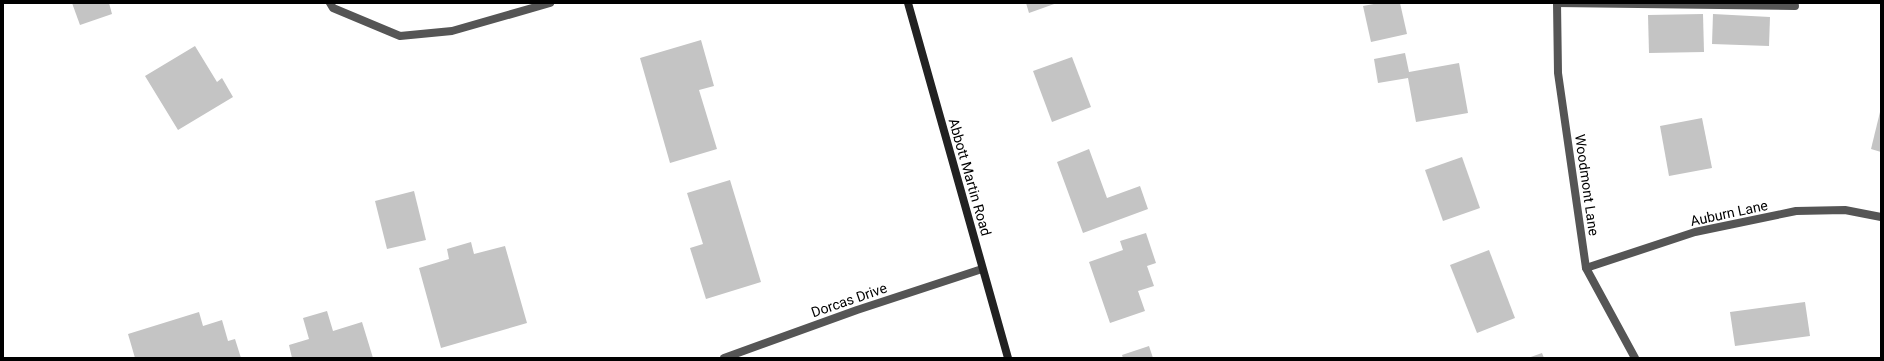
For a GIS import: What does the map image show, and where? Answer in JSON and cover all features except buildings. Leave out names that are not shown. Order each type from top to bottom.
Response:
[{"type":"main road","name":"Abbott Martin Road","points":[[908,3],[1008,358]]},
{"type":"street","points":[[330,3],[333,8],[400,36],[452,31],[550,3]]},
{"type":"street","points":[[1557,3],[1795,6]]},
{"type":"street","name":"Woodmont Lane","points":[[1557,3],[1558,73],[1586,268],[1635,358]]},
{"type":"street","name":"Auburn Lane","points":[[1586,268],[1695,232],[1796,211],[1844,210],[1881,218]]},
{"type":"street","name":"Dorcas Drive","points":[[724,358],[857,310],[982,269]]}]
